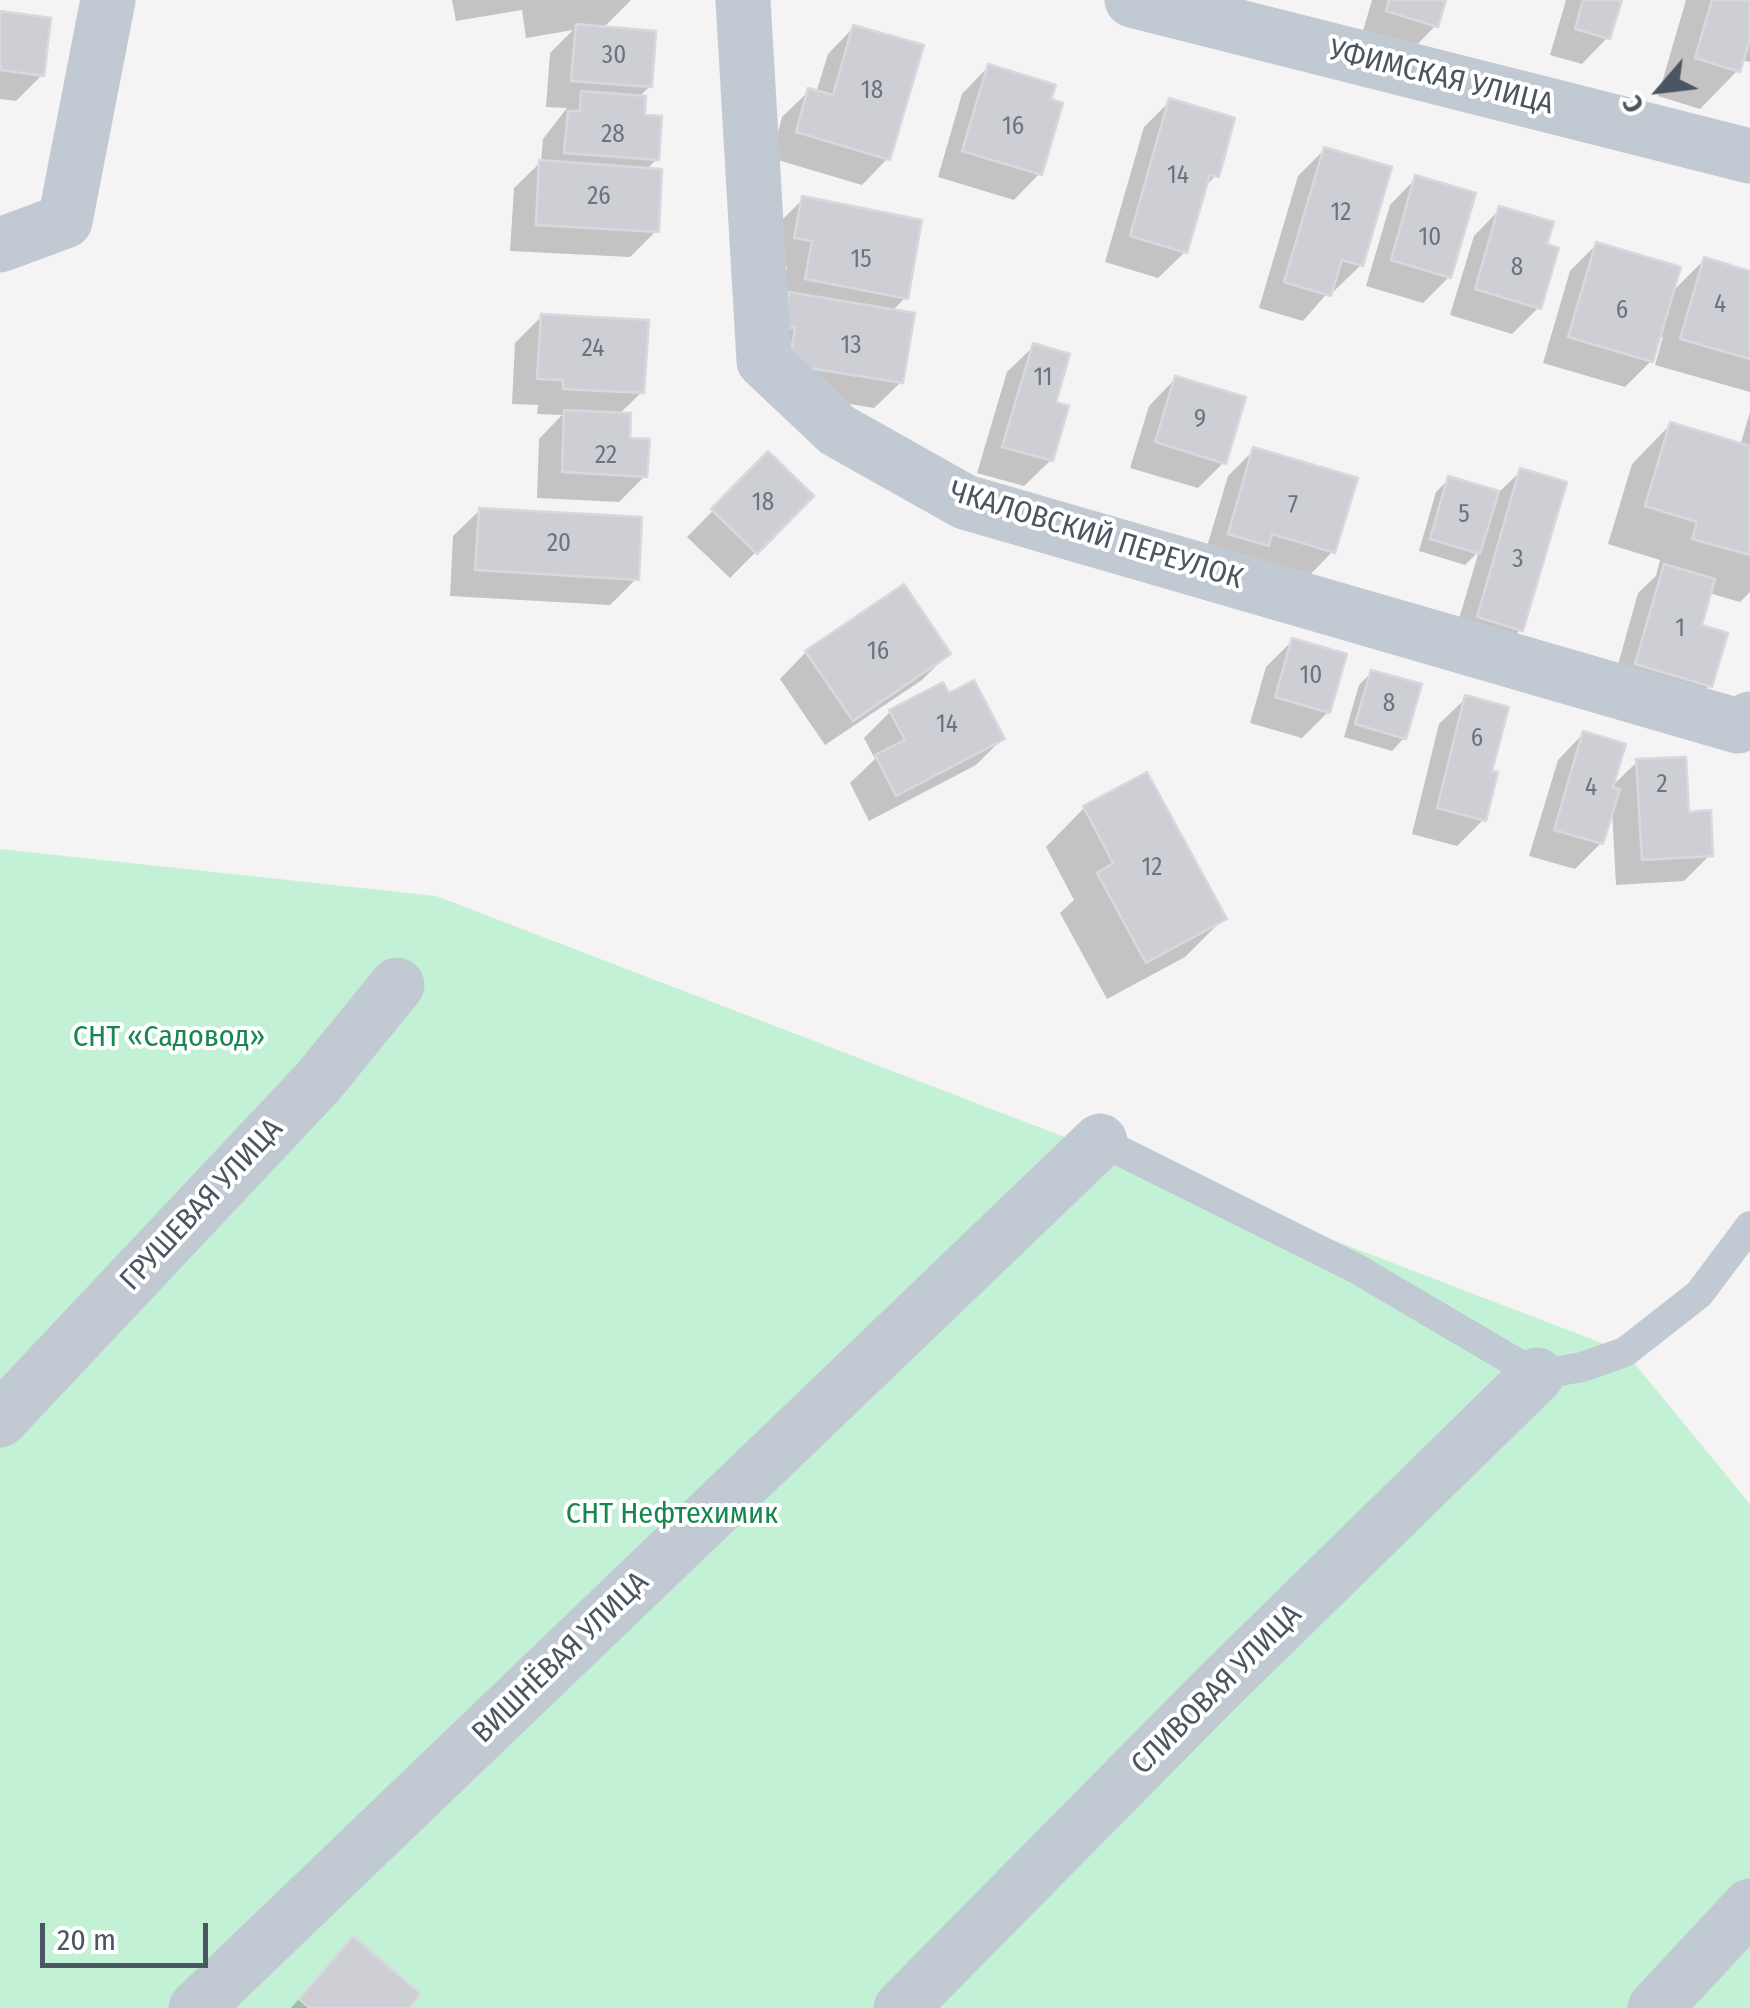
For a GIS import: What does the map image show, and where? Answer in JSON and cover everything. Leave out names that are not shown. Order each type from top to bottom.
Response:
[{"type":"street","points":[[0,245],[64,221],[108,0]]},
{"type":"street","name":"ЧКАЛОВСКИЙ ПЕРЕУЛОК","points":[[742,0],[764,361],[837,430],[965,502],[1738,726],[1750,719]]},
{"type":"street","name":"УФИМСКАЯ УЛИЦА","points":[[1132,0],[1750,156]]},
{"type":"street","name":"ГРУШЕВАЯ УЛИЦА","points":[[0,1420],[318,1082],[398,985]]},
{"type":"street","name":"ВИШНЁВАЯ УЛИЦА","points":[[196,2008],[1100,1141]]},
{"type":"street","name":"СЛИВОВАЯ УЛИЦА","points":[[901,2008],[1214,1690],[1536,1375]]},
{"type":"street","points":[[1655,2008],[1750,1906]]},
{"type":"lane","points":[[1100,1141],[1357,1269],[1536,1375],[1582,1367],[1625,1352],[1700,1294],[1750,1226]]},
{"type":"green space","name":"СНТ Нефтехимик","points":[[0,849],[436,896],[1625,1352],[1750,1504],[1750,2008],[0,2008]]},
{"type":"building","points":[[1389,0],[1446,0],[1438,27],[1386,11]]},
{"type":"building","points":[[1583,0],[1622,0],[1610,39],[1575,29]]},
{"type":"building","points":[[1712,0],[1750,0],[1750,40],[1740,72],[1695,58]]},
{"type":"building","points":[[0,11],[51,18],[44,76],[0,70]]},
{"type":"building","points":[[576,24],[656,31],[652,87],[571,81]]},
{"type":"building","points":[[853,25],[924,45],[890,160],[796,132],[808,88],[833,95]]},
{"type":"building","points":[[988,64],[1056,85],[1051,99],[1063,103],[1042,175],[962,151]]},
{"type":"building","points":[[581,91],[646,96],[645,115],[662,116],[659,160],[564,153],[568,111],[580,111]]},
{"type":"building","points":[[1169,98],[1235,118],[1219,177],[1210,175],[1187,253],[1130,236]]},
{"type":"building","points":[[1324,147],[1392,167],[1363,266],[1342,260],[1331,296],[1284,282]]},
{"type":"building","points":[[539,160],[662,169],[659,232],[536,225]]},
{"type":"building","points":[[1415,175],[1476,193],[1451,278],[1391,260]]},
{"type":"building","points":[[802,196],[922,220],[908,299],[805,279],[812,241],[794,238]]},
{"type":"building","points":[[1499,206],[1554,222],[1547,244],[1559,248],[1541,309],[1475,289]]},
{"type":"building","points":[[1596,242],[1681,267],[1653,362],[1568,337]]},
{"type":"building","points":[[1704,257],[1750,271],[1750,359],[1680,339]]},
{"type":"building","points":[[789,292],[915,313],[903,383],[789,365],[795,328],[784,327]]},
{"type":"building","points":[[541,314],[649,320],[644,393],[563,389],[563,380],[537,379]]},
{"type":"building","points":[[1033,343],[1070,354],[1056,402],[1069,406],[1053,461],[1002,447]]},
{"type":"building","points":[[1175,376],[1246,397],[1226,464],[1155,442]]},
{"type":"building","points":[[564,410],[631,413],[630,438],[650,439],[647,477],[562,472]]},
{"type":"building","points":[[1670,422],[1750,446],[1750,555],[1692,539],[1697,522],[1645,506]]},
{"type":"building","points":[[1253,447],[1358,478],[1335,553],[1272,534],[1269,546],[1228,534]]},
{"type":"building","points":[[768,451],[814,496],[757,554],[711,509]]},
{"type":"building","points":[[1520,468],[1567,482],[1523,631],[1477,617]]},
{"type":"building","points":[[1448,476],[1499,491],[1480,554],[1430,539]]},
{"type":"building","points":[[479,508],[642,517],[639,580],[475,570]]},
{"type":"building","points":[[1664,564],[1715,579],[1702,625],[1728,633],[1712,687],[1635,664]]},
{"type":"building","points":[[904,584],[951,654],[853,721],[805,651]]},
{"type":"building","points":[[1292,638],[1347,654],[1330,713],[1275,697]]},
{"type":"building","points":[[1371,670],[1422,684],[1406,739],[1355,724]]},
{"type":"building","points":[[974,680],[1005,739],[896,796],[875,755],[905,740],[889,710],[943,682],[949,693]]},
{"type":"building","points":[[1465,695],[1509,707],[1492,771],[1498,772],[1486,821],[1437,808]]},
{"type":"building","points":[[1583,731],[1626,744],[1613,787],[1620,789],[1603,844],[1554,830]]},
{"type":"building","points":[[1686,757],[1689,812],[1711,810],[1713,856],[1642,860],[1636,759]]},
{"type":"building","points":[[1147,772],[1227,919],[1146,963],[1097,873],[1113,863],[1083,806]]},
{"type":"building","points":[[353,1936],[421,1994],[409,2008],[310,2008],[299,1999]]},
{"type":"park label","name":"СНТ «Садовод»","points":[[169,1038]]}]
